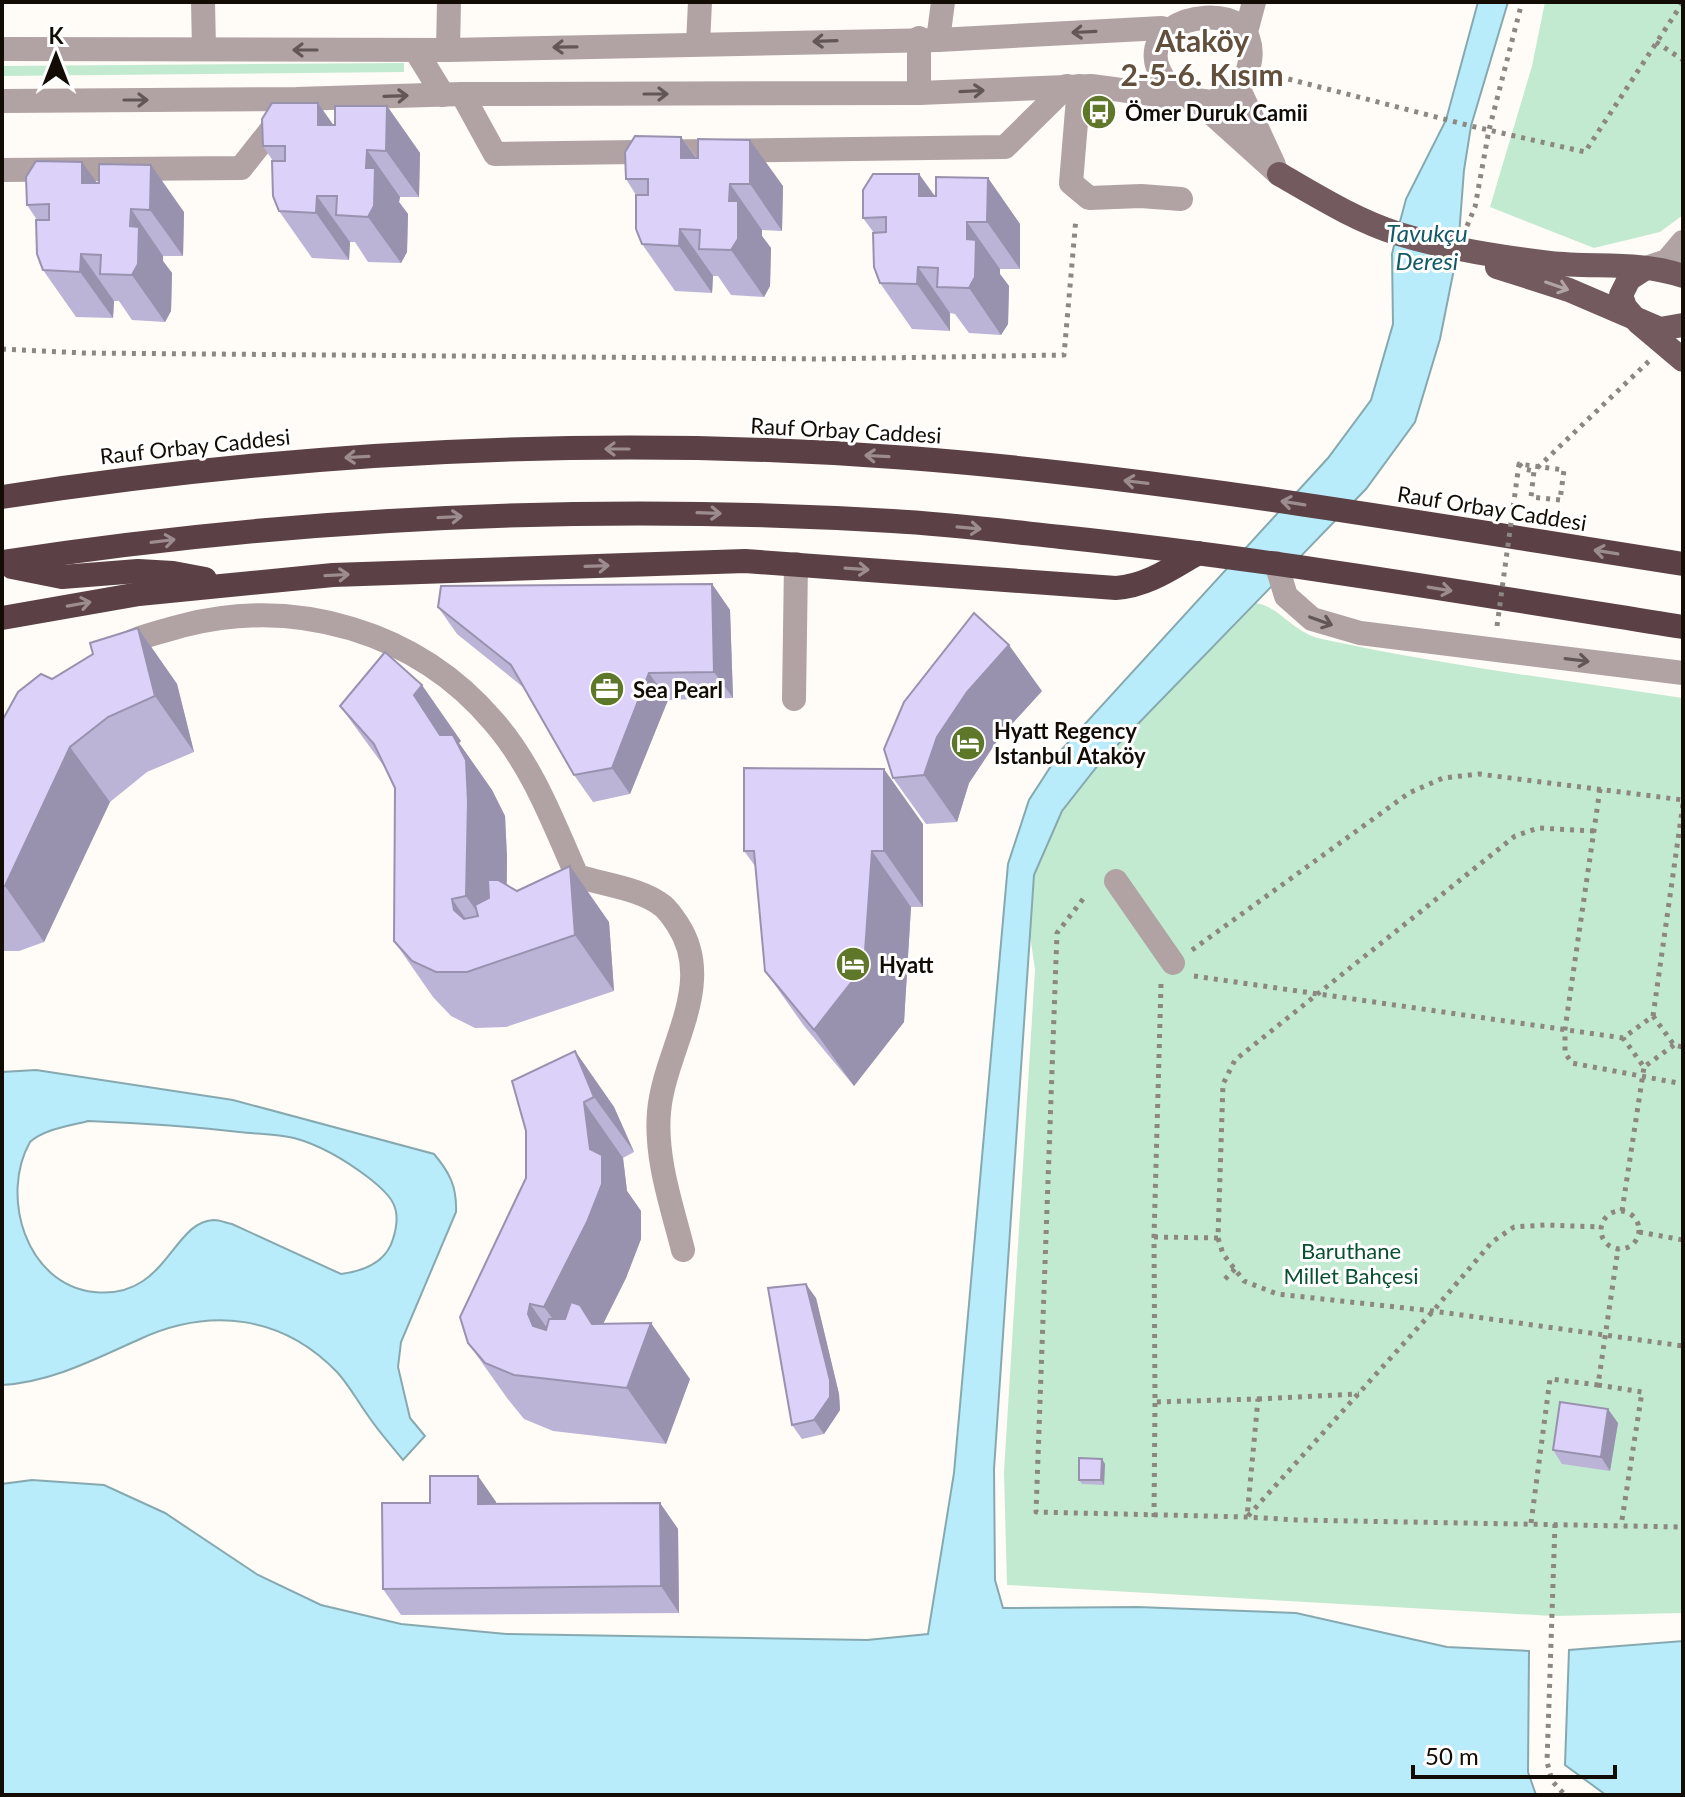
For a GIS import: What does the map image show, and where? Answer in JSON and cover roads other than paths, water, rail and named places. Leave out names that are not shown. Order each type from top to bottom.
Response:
[{"type":"highway","name":"Rauf Orbay Caddesi","points":[[2,497],[189,471],[283,462],[509,450],[792,452],[910,458],[1213,491],[1683,564]]},
{"type":"highway","points":[[2,563],[193,537],[358,521],[657,512],[896,521],[1276,563],[1683,627]]},
{"type":"highway","points":[[2,618],[139,594],[348,574],[745,561],[1116,588],[1132,587],[1198,553]]},
{"type":"highway","points":[[2,563],[62,577],[138,571],[173,573],[237,584]]},
{"type":"main road","points":[[1279,174],[1330,204],[1397,233],[1458,249],[1552,263],[1646,268],[1683,276]]},
{"type":"main road","points":[[1458,249],[1472,258],[1612,307],[1638,322],[1660,329],[1683,325]]},
{"type":"main road","points":[[1646,268],[1629,279],[1621,295],[1625,307],[1638,322],[1674,353]]},
{"type":"street","points":[[203,2],[204,49]]},
{"type":"street","points":[[448,50],[449,2]]},
{"type":"street","points":[[698,44],[700,2]]},
{"type":"street","points":[[919,93],[928,39],[943,2]]},
{"type":"street","points":[[1246,32],[1254,2]]},
{"type":"street","points":[[1213,4],[1237,20],[1246,32],[1250,43],[1244,78],[1279,174],[1159,73],[1155,59],[1156,43],[1162,28],[1183,10],[1213,4]]},
{"type":"street","points":[[2,49],[416,51],[928,39],[1162,28]]},
{"type":"street","points":[[416,51],[495,154],[1005,147],[1073,86]]},
{"type":"street","points":[[2,101],[296,99],[452,94],[919,93],[1073,86],[1211,102],[1225,97],[1244,78]]},
{"type":"street","points":[[1073,86],[1071,183],[1079,192],[1089,198],[1141,196],[1181,199]]},
{"type":"street","points":[[2,170],[241,168],[296,99]]},
{"type":"street","points":[[1646,268],[1667,261],[1683,242]]},
{"type":"street","points":[[1276,563],[1286,596],[1312,619],[1360,633],[1683,673]]},
{"type":"street","points":[[794,699],[796,564]]},
{"type":"street","points":[[95,664],[133,639],[201,621],[250,615],[284,615],[340,625],[383,640],[425,662],[472,698],[513,745],[529,771],[577,876],[635,892],[663,906],[687,942],[692,956],[692,987],[685,1019],[669,1062],[659,1111],[662,1161],[683,1250]]},
{"type":"street","points":[[1116,881],[1183,969]]},
{"type":"water","name":"Tavukçu Deresi","points":[[1478,2],[1508,2],[1471,126],[1458,249],[1440,339],[1415,422],[1366,489],[1099,764],[1062,811],[1034,875],[994,1469],[995,1580],[1003,1608],[1137,1607],[1296,1613],[1447,1647],[1529,1651],[1528,1772],[1536,1795],[2,1795],[2,1484],[32,1480],[104,1485],[165,1513],[258,1575],[321,1605],[401,1624],[506,1634],[867,1640],[928,1634],[954,1473],[1008,864],[1029,800],[1062,749],[1328,458],[1371,400],[1393,324],[1392,254],[1406,199],[1446,120]]},
{"type":"water","points":[[36,1070],[233,1100],[434,1154],[451,1181],[456,1212],[401,1342],[398,1367],[410,1418],[425,1436],[403,1460],[337,1372],[316,1353],[293,1338],[244,1322],[219,1320],[166,1329],[56,1374],[2,1385],[2,1072]],"holes":[[[88,1121],[274,1135],[314,1145],[361,1172],[389,1197],[397,1219],[390,1247],[373,1264],[341,1274],[232,1224],[214,1220],[200,1224],[188,1233],[153,1273],[138,1284],[118,1291],[94,1292],[70,1285],[51,1273],[36,1255],[25,1234],[19,1211],[18,1187],[21,1163],[30,1142],[58,1128]]]},
{"type":"water","points":[[1683,1641],[1683,1795],[1606,1795],[1565,1765],[1569,1650]]},
{"type":"place","name":"Ömer Duruk Camii","points":[[1099,112]]},
{"type":"place","name":"Sea Pearl","points":[[607,689]]},
{"type":"place","name":"Hyatt Regency Istanbul Ataköy","points":[[968,743]]},
{"type":"place","name":"Hyatt","points":[[853,964]]},
{"type":"district","name":"Ataköy 2-5-6. Kısım","points":[[1202,57]]},
{"type":"park label","name":"Baruthane Millet Bahçesi","points":[[1351,1262]]}]
